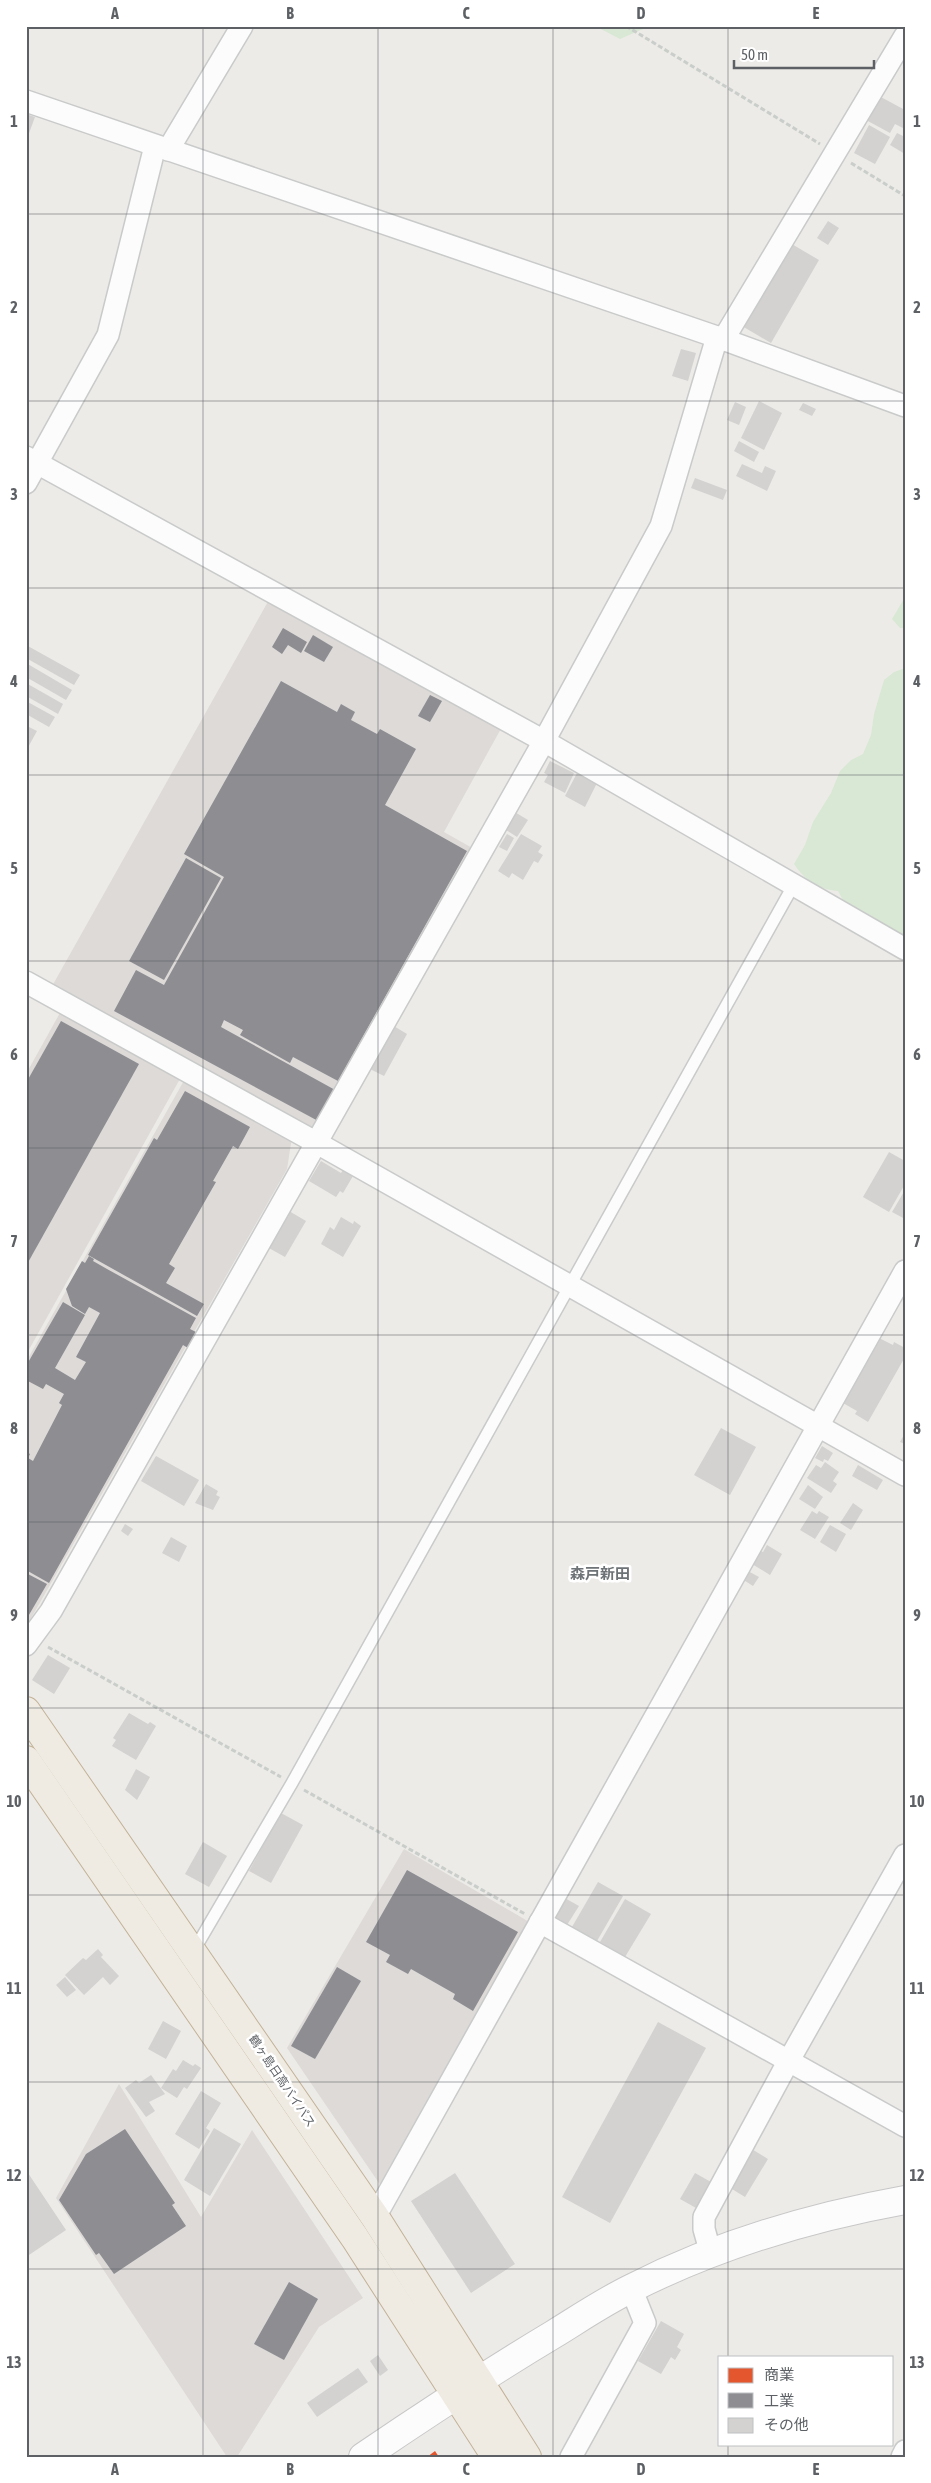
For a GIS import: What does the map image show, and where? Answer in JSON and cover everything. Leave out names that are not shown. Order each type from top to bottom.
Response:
[{"type":"highway","name":"鶴ヶ島日高バイパス","points":[[26,1711],[375,2217],[468,2386],[496,2457]]},
{"type":"highway","name":"鶴ヶ島日高バイパス","points":[[26,1760],[355,2238],[468,2386],[527,2457]]},
{"type":"street","points":[[26,483],[32,460],[108,335],[161,148],[242,26]]},
{"type":"street","points":[[26,1645],[51,1611],[544,741],[661,526],[720,338],[905,36]]},
{"type":"street","points":[[26,101],[720,338],[905,406]]},
{"type":"street","points":[[32,460],[544,741],[905,949]]},
{"type":"street","points":[[26,982],[317,1143],[905,1475]]},
{"type":"street","points":[[375,2217],[905,1271]]},
{"type":"street","points":[[711,2254],[704,2229],[704,2217],[788,2062],[905,1856]]},
{"type":"street","points":[[540,1922],[905,2126]]},
{"type":"street","points":[[363,2457],[468,2386],[631,2288],[711,2254],[799,2224],[864,2207],[905,2200]]},
{"type":"street","points":[[571,2457],[645,2323],[631,2288]]},
{"type":"street","points":[[902,2457],[905,2451]]},
{"type":"lane","points":[[193,1952],[296,1774],[793,886]]},
{"type":"path","points":[[626,26],[905,196]]},
{"type":"shaded area","points":[[270,598],[503,725],[444,832],[474,849],[313,1133],[51,988]]},
{"type":"shaded area","points":[[61,1011],[181,1077],[26,1355],[26,1074]]},
{"type":"shaded area","points":[[186,1077],[292,1137],[287,1169],[26,1627],[26,1362]]},
{"type":"shaded area","points":[[404,1849],[531,1923],[381,2186],[287,2048]]},
{"type":"shaded area","points":[[119,2084],[201,2217],[252,2130],[363,2298],[319,2327],[237,2457],[227,2457],[56,2198]]},
{"type":"green space","points":[[595,26],[650,26],[620,39]]},
{"type":"green space","points":[[905,597],[905,628],[900,628],[892,619]]},
{"type":"green space","points":[[905,668],[905,939],[872,916],[843,900],[838,891],[813,883],[794,864],[805,845],[813,822],[831,793],[840,771],[851,760],[863,754],[871,735],[874,714],[884,680],[894,672]]},
{"type":"building: 商業","points":[[435,2451],[439,2457],[427,2457]]},
{"type":"building: 工業","points":[[283,628],[307,642],[301,653],[288,645],[282,654],[272,647]]},
{"type":"building: 工業","points":[[313,635],[333,647],[324,662],[304,651]]},
{"type":"building: 工業","points":[[281,681],[337,712],[341,704],[355,712],[351,720],[377,734],[380,729],[416,749],[385,805],[467,851],[338,1081],[293,1057],[290,1063],[240,1035],[243,1030],[224,1020],[221,1027],[337,1091],[320,1122],[114,1011],[136,970],[164,985],[224,877],[184,854]]},
{"type":"building: 工業","points":[[430,695],[442,701],[430,722],[418,716]]},
{"type":"building: 工業","points":[[186,858],[221,878],[164,980],[129,961]]},
{"type":"building: 工業","points":[[61,1021],[139,1064],[26,1266],[26,1083]]},
{"type":"building: 工業","points":[[185,1091],[250,1127],[238,1149],[233,1146],[213,1181],[216,1182],[169,1264],[175,1268],[166,1283],[204,1304],[197,1316],[88,1255],[154,1138],[157,1140]]},
{"type":"building: 工業","points":[[89,1256],[94,1259],[93,1261],[196,1318],[190,1329],[196,1332],[188,1348],[183,1345],[49,1583],[26,1570],[26,1471],[29,1466],[26,1464],[26,1452],[30,1454],[28,1458],[33,1461],[62,1405],[59,1403],[64,1394],[46,1384],[43,1389],[26,1380],[26,1366],[63,1302],[85,1315],[55,1368],[75,1380],[86,1362],[76,1357],[100,1313],[89,1307],[85,1314],[72,1306],[66,1289],[82,1261],[85,1263]]},
{"type":"building: 工業","points":[[26,1573],[47,1584],[26,1620]]},
{"type":"building: 工業","points":[[407,1870],[518,1932],[473,2011],[453,1999],[455,1994],[411,1969],[408,1974],[386,1962],[390,1955],[366,1942]]},
{"type":"building: 工業","points":[[337,1967],[361,1981],[315,2059],[291,2046]]},
{"type":"building: 工業","points":[[125,2129],[175,2203],[172,2205],[186,2226],[114,2274],[99,2253],[96,2255],[59,2200],[86,2154]]},
{"type":"building: 工業","points":[[289,2282],[318,2299],[284,2360],[254,2344]]},
{"type":"building: その他","points":[[879,96],[905,110],[903,128],[895,124],[890,133],[866,120]]},
{"type":"building: その他","points":[[26,114],[35,117],[28,136],[26,135]]},
{"type":"building: その他","points":[[869,125],[890,137],[875,164],[854,153]]},
{"type":"building: その他","points":[[897,133],[905,137],[905,154],[890,145]]},
{"type":"building: その他","points":[[828,221],[839,228],[828,245],[817,238]]},
{"type":"building: その他","points":[[790,243],[819,260],[771,343],[742,326]]},
{"type":"building: その他","points":[[681,349],[696,353],[688,381],[672,376]]},
{"type":"building: その他","points":[[759,401],[782,413],[764,450],[741,438]]},
{"type":"building: その他","points":[[735,402],[746,407],[739,425],[727,420]]},
{"type":"building: その他","points":[[803,403],[816,409],[812,416],[799,410]]},
{"type":"building: その他","points":[[739,441],[759,452],[754,462],[734,451]]},
{"type":"building: その他","points":[[742,464],[762,473],[765,466],[776,471],[767,491],[736,476]]},
{"type":"building: その他","points":[[695,478],[727,490],[723,500],[691,488]]},
{"type":"building: その他","points":[[26,645],[80,675],[74,685],[26,658]]},
{"type":"building: その他","points":[[26,663],[72,690],[66,700],[26,677]]},
{"type":"building: その他","points":[[26,683],[63,704],[58,714],[26,696]]},
{"type":"building: その他","points":[[26,701],[55,717],[49,727],[26,714]]},
{"type":"building: その他","points":[[27,726],[37,731],[26,751],[26,728]]},
{"type":"building: その他","points":[[550,761],[574,773],[565,793],[544,782],[548,775],[544,773]]},
{"type":"building: その他","points":[[577,773],[597,783],[585,807],[565,796]]},
{"type":"building: その他","points":[[513,811],[528,820],[517,837],[503,828]]},
{"type":"building: その他","points":[[507,834],[514,838],[507,851],[499,847]]},
{"type":"building: その他","points":[[521,834],[542,846],[538,852],[543,855],[538,863],[534,861],[523,880],[512,873],[509,878],[498,871]]},
{"type":"building: その他","points":[[392,1025],[407,1034],[384,1076],[368,1068]]},
{"type":"building: その他","points":[[889,1152],[905,1161],[905,1184],[889,1212],[863,1197]]},
{"type":"building: その他","points":[[321,1161],[341,1173],[343,1170],[353,1176],[343,1193],[340,1191],[336,1197],[309,1181]]},
{"type":"building: その他","points":[[905,1190],[905,1219],[892,1212]]},
{"type":"building: その他","points":[[289,1211],[306,1221],[285,1257],[267,1247]]},
{"type":"building: その他","points":[[341,1217],[353,1224],[354,1221],[361,1226],[343,1257],[321,1244],[330,1227],[334,1230]]},
{"type":"building: その他","points":[[879,1338],[893,1345],[894,1342],[905,1348],[905,1357],[868,1422],[855,1414],[857,1411],[843,1403]]},
{"type":"building: その他","points":[[721,1428],[756,1447],[730,1495],[694,1475]]},
{"type":"building: その他","points":[[905,1433],[905,1444],[900,1442]]},
{"type":"building: その他","points":[[822,1446],[833,1453],[828,1461],[824,1459],[823,1462],[815,1458]]},
{"type":"building: その他","points":[[156,1456],[199,1480],[184,1506],[141,1481]]},
{"type":"building: その他","points":[[825,1462],[839,1472],[833,1481],[837,1484],[831,1493],[807,1478],[816,1465],[821,1468]]},
{"type":"building: その他","points":[[858,1465],[883,1480],[877,1490],[852,1476]]},
{"type":"building: その他","points":[[206,1484],[218,1491],[216,1495],[220,1497],[213,1510],[195,1503]]},
{"type":"building: その他","points":[[808,1485],[823,1497],[815,1509],[799,1499]]},
{"type":"building: その他","points":[[853,1503],[863,1510],[851,1530],[840,1523]]},
{"type":"building: その他","points":[[812,1511],[817,1514],[819,1511],[829,1517],[815,1539],[800,1530]]},
{"type":"building: その他","points":[[125,1524],[133,1529],[128,1536],[121,1531]]},
{"type":"building: その他","points":[[830,1525],[846,1534],[836,1552],[820,1542]]},
{"type":"building: その他","points":[[171,1537],[187,1546],[179,1562],[162,1553]]},
{"type":"building: その他","points":[[767,1545],[782,1554],[770,1575],[752,1564],[760,1551],[763,1552]]},
{"type":"building: その他","points":[[748,1571],[759,1577],[753,1586],[742,1579]]},
{"type":"building: その他","points":[[48,1655],[70,1668],[54,1694],[32,1680]]},
{"type":"building: その他","points":[[129,1713],[148,1724],[150,1722],[156,1726],[136,1760],[112,1746],[116,1740],[113,1738]]},
{"type":"building: その他","points":[[136,1769],[150,1777],[137,1800],[125,1790]]},
{"type":"building: その他","points":[[281,1813],[303,1825],[271,1883],[249,1871]]},
{"type":"building: その他","points":[[203,1842],[227,1856],[209,1887],[185,1874]]},
{"type":"building: その他","points":[[598,1882],[623,1896],[597,1941],[572,1927]]},
{"type":"building: その他","points":[[563,1897],[579,1906],[567,1925],[552,1916]]},
{"type":"building: その他","points":[[625,1899],[651,1914],[625,1957],[600,1942]]},
{"type":"building: その他","points":[[98,1949],[103,1955],[101,1957],[119,1976],[110,1985],[103,1977],[84,1995],[65,1975],[83,1958],[86,1960]]},
{"type":"building: その他","points":[[65,1977],[76,1990],[67,1997],[56,1985]]},
{"type":"building: その他","points":[[163,2021],[181,2031],[166,2059],[148,2049]]},
{"type":"building: その他","points":[[658,2022],[706,2048],[610,2223],[562,2197]]},
{"type":"building: その他","points":[[183,2060],[201,2068],[187,2089],[184,2087],[177,2098],[161,2088],[173,2069],[176,2071]]},
{"type":"building: その他","points":[[151,2075],[165,2094],[149,2102],[155,2111],[146,2117],[125,2088],[136,2080],[139,2083]]},
{"type":"building: その他","points":[[201,2091],[221,2103],[206,2128],[210,2131],[199,2149],[175,2134]]},
{"type":"building: その他","points":[[214,2128],[241,2144],[210,2196],[184,2180]]},
{"type":"building: その他","points":[[750,2148],[768,2159],[745,2197],[727,2186]]},
{"type":"building: その他","points":[[26,2170],[66,2230],[26,2257]]},
{"type":"building: その他","points":[[455,2173],[515,2264],[471,2293],[411,2201]]},
{"type":"building: その他","points":[[695,2173],[711,2182],[696,2208],[680,2199]]},
{"type":"building: その他","points":[[661,2321],[684,2334],[677,2347],[681,2350],[675,2360],[671,2357],[661,2374],[638,2361]]},
{"type":"building: その他","points":[[378,2355],[388,2370],[380,2376],[370,2361]]},
{"type":"building: その他","points":[[358,2368],[368,2382],[317,2417],[307,2403]]},
{"type":"district","name":"森戸新田","points":[[600,1573]]}]
